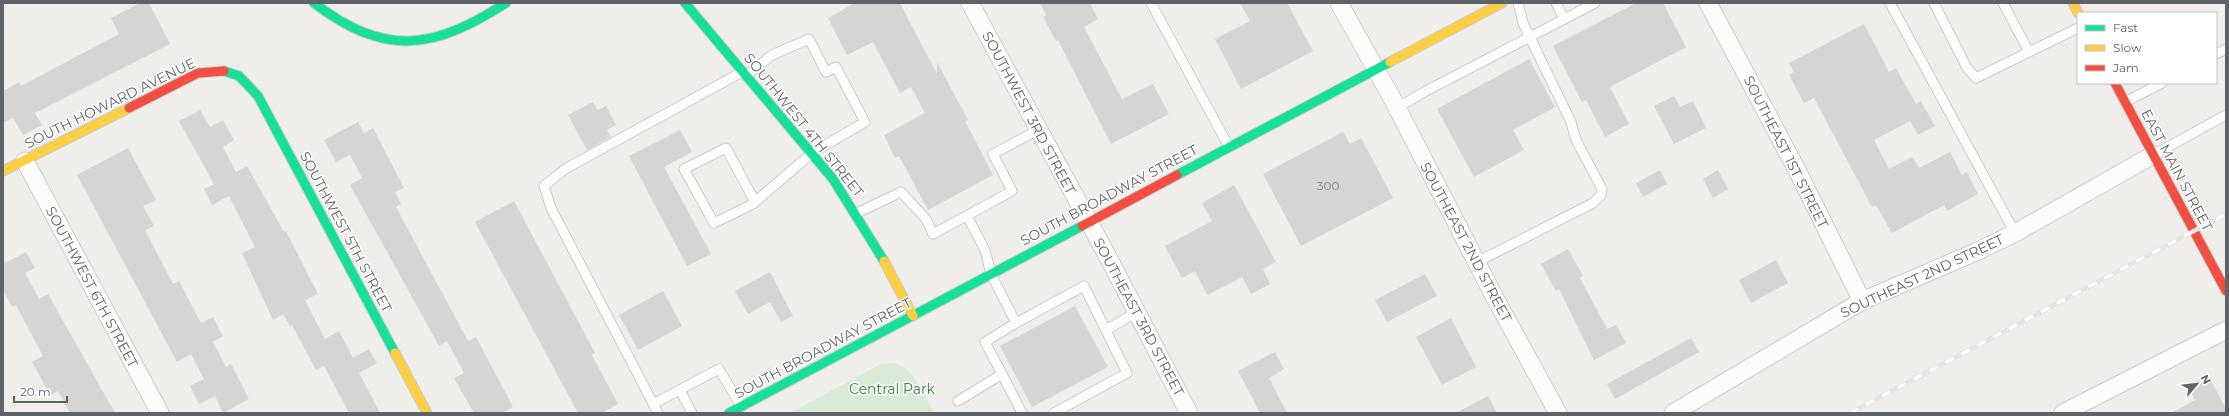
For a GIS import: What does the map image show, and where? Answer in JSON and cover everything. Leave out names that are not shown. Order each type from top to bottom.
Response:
[{"type":"main road","points":[[314,3],[344,25],[364,34],[385,40],[408,42],[428,40],[451,35],[474,24],[506,3]]},
{"type":"main road","name":"SOUTHWEST 4TH STREET","points":[[685,3],[812,152],[857,213],[876,245],[913,316]]},
{"type":"main road","name":"SOUTH BROADWAY STREET","points":[[729,413],[1502,3]]},
{"type":"main road","points":[[2073,3],[2078,12]]},
{"type":"main road","name":"SOUTH HOWARD AVENUE","points":[[3,171],[198,73],[214,69],[232,71]]},
{"type":"main road","name":"SOUTHWEST 5TH STREET","points":[[232,71],[242,78],[258,96],[427,413]]},
{"type":"main road","name":"EAST MAIN STREET","points":[[2116,84],[2226,291]]},
{"type":"street","name":"SOUTHWEST 3RD STREET","points":[[970,3],[1088,222]]},
{"type":"street","name":"SOUTHEAST 2ND STREET","points":[[1339,3],[1397,108],[1558,413]]},
{"type":"street","name":"SOUTHEAST 1ST STREET","points":[[1708,3],[1798,172],[1862,301]]},
{"type":"street","name":"SOUTHEAST 2ND STREET","points":[[1673,413],[1862,301],[1978,251],[2015,233],[2153,155]]},
{"type":"street","name":"SOUTHWEST 6TH STREET","points":[[25,161],[160,413]]},
{"type":"street","name":"SOUTHEAST 3RD STREET","points":[[1088,222],[1137,312],[1189,413]]},
{"type":"street","points":[[2063,413],[2226,330]]},
{"type":"lane","points":[[1151,3],[1229,147]]},
{"type":"lane","points":[[1477,262],[1593,203],[1601,195],[1602,189],[1576,140],[1571,122],[1530,36],[1518,3]]},
{"type":"lane","points":[[1556,3],[1564,19]]},
{"type":"lane","points":[[1397,108],[1426,91],[1595,3]]},
{"type":"lane","points":[[1890,3],[2015,233]]},
{"type":"lane","points":[[1934,3],[1967,68],[1976,78],[2077,28]]},
{"type":"lane","points":[[2003,3],[2029,52]]},
{"type":"lane","points":[[658,413],[551,208],[544,186],[565,169],[745,73],[772,55],[809,39],[826,72],[836,67],[865,122],[812,152],[755,202],[714,223],[684,169],[726,148],[755,202]]},
{"type":"lane","points":[[2217,54],[2226,49]]},
{"type":"lane","points":[[2125,102],[2160,84]]},
{"type":"lane","points":[[2153,155],[2226,115]]},
{"type":"lane","points":[[857,213],[901,192],[926,219],[932,234],[1012,191],[993,154],[1038,130]]},
{"type":"lane","points":[[967,216],[985,250],[991,274],[1016,323]]},
{"type":"lane","points":[[1022,413],[985,342],[1016,323],[1084,286],[1127,373],[1054,413]]},
{"type":"lane","points":[[1106,330],[1137,312]]},
{"type":"lane","points":[[653,404],[719,368],[741,407]]},
{"type":"lane","points":[[958,401],[1002,374]]},
{"type":"lane","points":[[680,390],[692,413]]},
{"type":"green space","name":"Central Park","points":[[895,363],[914,377],[934,413],[790,413],[881,364]]},
{"type":"building","points":[[140,3],[149,3],[170,44],[35,113],[42,125],[23,135],[13,118],[3,123],[3,91],[19,82],[21,86],[119,34],[111,18]]},
{"type":"building","points":[[855,3],[900,3],[937,74],[937,62],[968,120],[965,121],[993,175],[928,210],[899,156],[895,158],[884,135],[925,113],[911,87],[900,93],[873,42],[847,55],[828,18]]},
{"type":"building","points":[[1040,3],[1090,3],[1098,19],[1084,27],[1122,99],[1153,84],[1169,114],[1111,144],[1058,40],[1056,41],[1043,17],[1046,15]]},
{"type":"building","points":[[1240,3],[1287,3],[1313,51],[1241,89],[1215,39],[1250,21]]},
{"type":"building","points":[[1636,3],[1663,3],[1686,47],[1610,87],[1629,124],[1605,137],[1586,100],[1582,102],[1553,46]]},
{"type":"building","points":[[1864,24],[1889,72],[1896,68],[1916,104],[1921,101],[1935,126],[1918,135],[1910,121],[1874,140],[1889,169],[1912,157],[1919,168],[1950,152],[1962,175],[1967,172],[1978,194],[1947,211],[1944,205],[1892,233],[1876,205],[1872,207],[1814,98],[1804,103],[1789,75],[1794,72],[1789,63]]},
{"type":"building","points":[[1529,59],[1555,107],[1513,130],[1524,150],[1474,177],[1437,109]]},
{"type":"building","points":[[1674,96],[1680,107],[1693,101],[1706,128],[1674,144],[1654,106]]},
{"type":"building","points":[[593,102],[598,110],[606,106],[616,125],[607,130],[611,137],[587,150],[568,115]]},
{"type":"building","points":[[200,110],[210,127],[223,120],[234,140],[223,147],[236,172],[247,166],[284,232],[286,231],[318,294],[305,300],[325,339],[339,331],[353,358],[369,349],[377,363],[359,373],[380,413],[349,413],[324,366],[316,370],[292,325],[290,326],[283,314],[273,320],[242,253],[255,247],[229,196],[212,205],[204,189],[214,184],[179,121]]},
{"type":"building","points":[[358,122],[364,133],[373,128],[404,188],[395,192],[401,204],[396,207],[468,341],[476,337],[513,407],[502,413],[474,413],[454,378],[464,373],[447,341],[439,346],[350,185],[362,178],[350,155],[336,162],[324,140]]},
{"type":"building","points":[[680,130],[692,152],[664,167],[711,254],[687,266],[629,156]]},
{"type":"building","points":[[1343,132],[1350,144],[1361,138],[1393,198],[1301,246],[1263,174]]},
{"type":"building","points":[[128,148],[156,200],[143,206],[154,226],[145,230],[173,284],[179,281],[201,323],[213,317],[223,336],[213,342],[226,367],[231,364],[249,399],[223,413],[215,396],[199,404],[190,386],[204,379],[191,354],[177,362],[77,175]]},
{"type":"building","points":[[1660,170],[1667,184],[1643,197],[1636,183]]},
{"type":"building","points":[[1718,170],[1728,189],[1713,198],[1703,179]]},
{"type":"building","points":[[1234,185],[1276,262],[1263,269],[1270,284],[1251,294],[1242,277],[1207,295],[1195,271],[1182,278],[1165,246],[1212,221],[1202,203]]},
{"type":"building","points":[[514,201],[595,353],[592,355],[618,404],[602,413],[578,413],[475,222]]},
{"type":"building","points":[[1568,249],[1583,276],[1580,278],[1607,329],[1616,325],[1626,343],[1594,360],[1559,289],[1556,291],[1541,264]]},
{"type":"building","points":[[26,252],[35,268],[25,273],[39,299],[48,294],[115,413],[70,413],[58,391],[50,395],[32,362],[43,356],[16,305],[12,307],[3,290],[3,264]]},
{"type":"building","points":[[1776,260],[1788,283],[1751,303],[1739,280]]},
{"type":"building","points":[[770,272],[793,316],[781,322],[770,302],[748,314],[735,291]]},
{"type":"building","points":[[1425,274],[1437,296],[1387,322],[1375,300]]},
{"type":"building","points":[[663,291],[682,326],[638,350],[619,315]]},
{"type":"building","points":[[1075,306],[1108,367],[1032,407],[1000,346]]},
{"type":"building","points":[[1451,318],[1476,367],[1442,385],[1416,337]]},
{"type":"building","points":[[1691,338],[1699,352],[1615,399],[1607,384]]},
{"type":"building","points":[[1275,352],[1284,369],[1269,378],[1287,413],[1260,413],[1238,371]]},
{"type":"building","points":[[2208,375],[2226,409],[2226,413],[2171,413],[2195,400],[2187,386]]},
{"type":"building","points":[[1488,396],[1497,413],[1456,413]]},
{"type":"railway","points":[[1850,413],[2226,214]]},
{"type":"traffic: fast","points":[[314,3],[340,20],[364,32],[387,39],[409,41],[432,38],[455,30],[480,19],[506,3]]},
{"type":"traffic: fast","points":[[685,3],[833,179],[884,261]]},
{"type":"traffic: fast","points":[[1177,175],[1390,62]]},
{"type":"traffic: fast","points":[[224,71],[239,76],[258,96],[395,353]]},
{"type":"traffic: fast","points":[[729,413],[1082,226]]},
{"type":"traffic: slow","points":[[1390,62],[1502,3]]},
{"type":"traffic: slow","points":[[2073,3],[2078,12]]},
{"type":"traffic: slow","points":[[3,171],[129,108]]},
{"type":"traffic: slow","points":[[884,261],[913,316]]},
{"type":"traffic: slow","points":[[395,353],[427,413]]},
{"type":"traffic: jam","points":[[129,108],[198,73],[224,71]]},
{"type":"traffic: jam","points":[[2116,84],[2226,291]]},
{"type":"traffic: jam","points":[[1082,226],[1177,175]]}]
